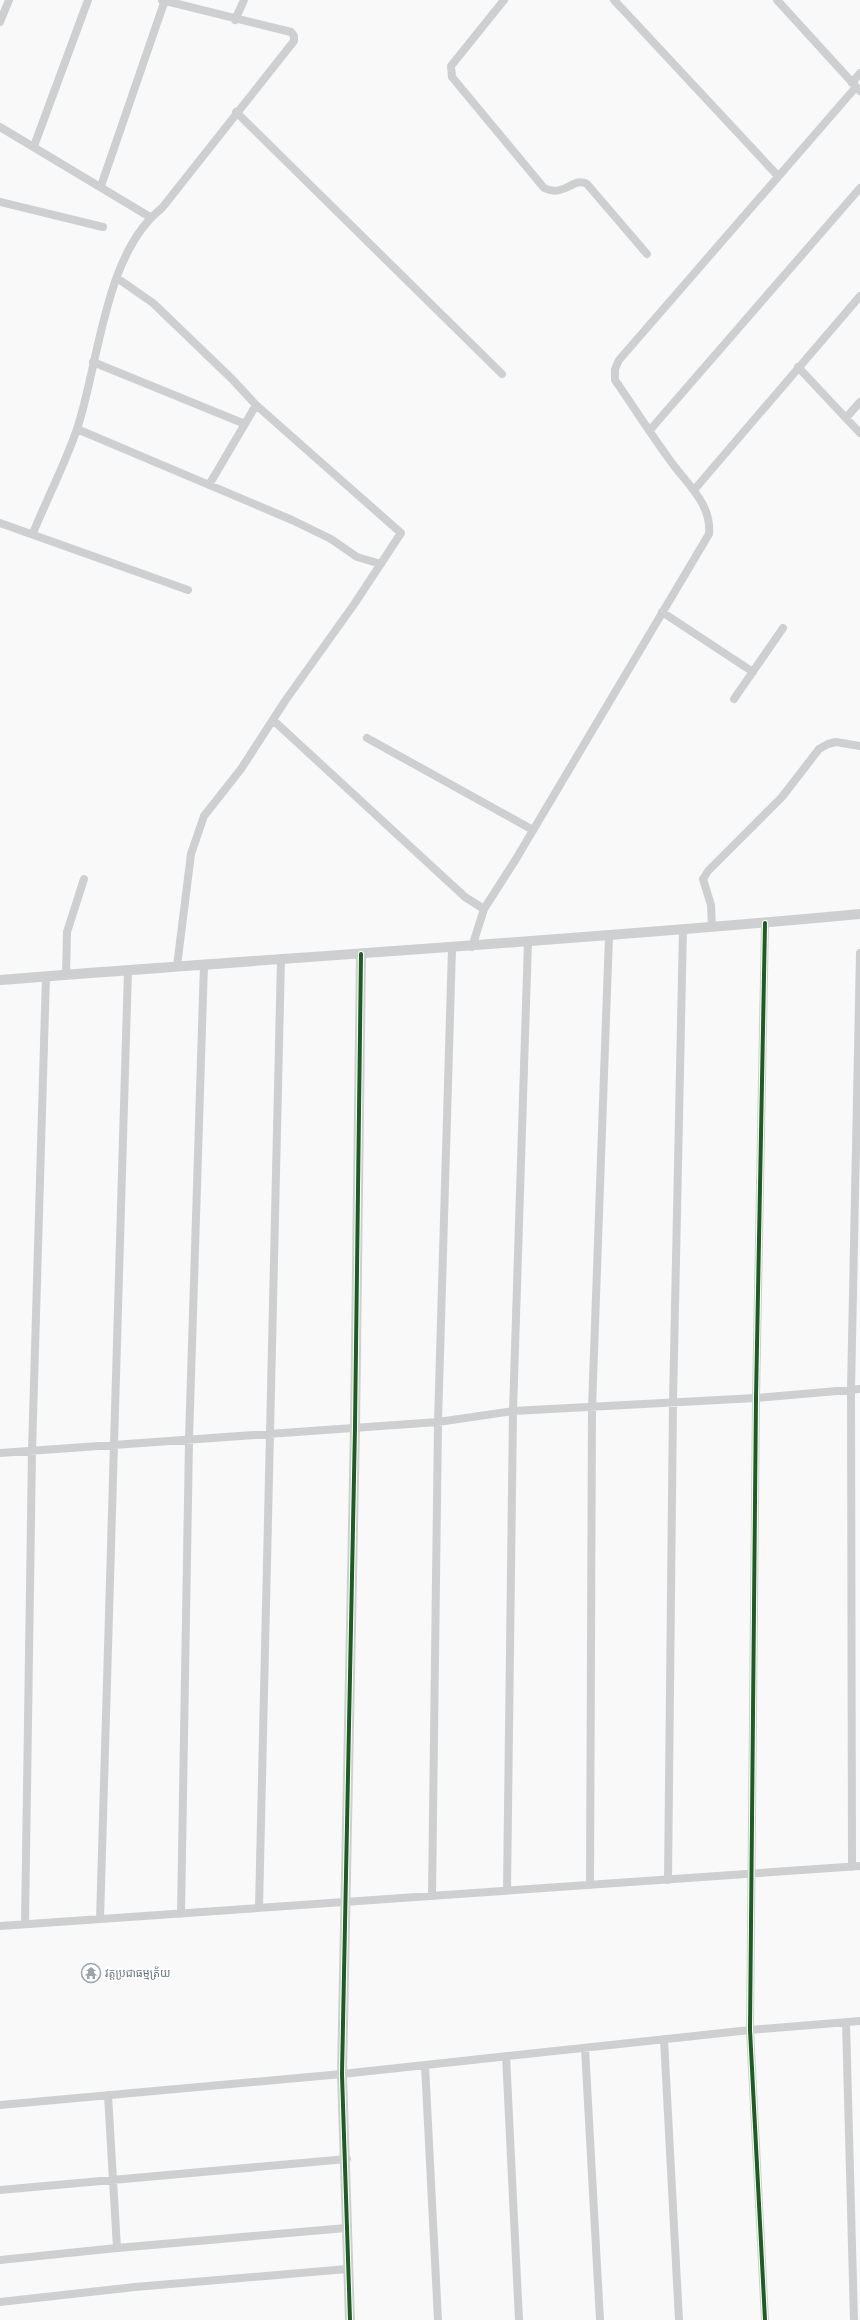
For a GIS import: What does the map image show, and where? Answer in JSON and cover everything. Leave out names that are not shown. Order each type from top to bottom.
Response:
[{"type":"street","points":[[0,22],[9,0]]},
{"type":"street","points":[[34,146],[88,0]]},
{"type":"street","points":[[32,533],[77,429],[93,362],[117,278],[126,256],[150,217],[162,208],[236,112],[294,41],[294,36],[291,32],[235,20],[164,0],[101,186]]},
{"type":"street","points":[[235,20],[244,0]]},
{"type":"street","points":[[504,0],[451,66],[452,77],[544,188],[552,192],[561,191],[577,182],[587,184],[647,254]]},
{"type":"street","points":[[614,0],[778,176]]},
{"type":"street","points":[[776,0],[856,87]]},
{"type":"street","points":[[472,947],[484,909],[533,830],[709,534],[710,525],[707,514],[694,490],[669,460],[615,380],[615,369],[619,360],[856,87],[860,73]]},
{"type":"street","points":[[236,112],[502,374]]},
{"type":"street","points":[[0,127],[101,186],[150,217]]},
{"type":"street","points":[[650,430],[860,188]]},
{"type":"street","points":[[0,202],[103,227]]},
{"type":"street","points":[[117,278],[154,303],[232,379],[256,405],[401,533],[273,720],[241,770],[208,809],[200,824],[191,854],[177,966]]},
{"type":"street","points":[[694,490],[860,296]]},
{"type":"street","points":[[93,362],[245,424]]},
{"type":"street","points":[[798,367],[860,434]]},
{"type":"street","points":[[846,418],[860,402]]},
{"type":"street","points":[[210,485],[256,405]]},
{"type":"street","points":[[77,429],[210,485],[331,540],[357,557],[381,564]]},
{"type":"street","points":[[0,523],[32,533],[188,590]]},
{"type":"street","points":[[662,612],[753,672]]},
{"type":"street","points":[[734,699],[783,628]]},
{"type":"street","points":[[273,720],[465,897],[484,909]]},
{"type":"street","points":[[367,738],[533,830]]},
{"type":"street","points":[[712,927],[711,905],[703,879],[708,871],[782,797],[819,749],[836,742],[860,746]]},
{"type":"street","points":[[66,975],[67,932],[84,879]]},
{"type":"street","points":[[0,980],[281,958],[472,947],[860,914]]},
{"type":"street","points":[[765,923],[756,1398],[750,2030],[766,2320]]},
{"type":"street","points":[[668,1880],[673,1402],[683,930]]},
{"type":"street","points":[[590,1885],[592,1408],[609,936]]},
{"type":"street","points":[[507,1890],[514,1411],[528,942]]},
{"type":"street","points":[[432,1896],[438,1422],[452,948]]},
{"type":"street","points":[[0,1926],[856,1866],[851,1390],[860,953]]},
{"type":"street","points":[[350,2320],[346,2228],[347,2158],[342,2074],[355,1427],[361,954]]},
{"type":"street","points":[[259,1908],[281,958]]},
{"type":"street","points":[[181,1914],[189,1440],[204,964]]},
{"type":"street","points":[[100,1919],[128,970]]},
{"type":"street","points":[[25,1924],[32,1451],[46,976]]},
{"type":"street","points":[[0,1453],[438,1422],[514,1411],[756,1398],[860,1389]]},
{"type":"street","points":[[0,2105],[342,2074],[750,2030],[860,2021]]},
{"type":"street","points":[[846,2022],[854,2320]]},
{"type":"street","points":[[664,2039],[679,2320]]},
{"type":"street","points":[[586,2048],[600,2320]]},
{"type":"street","points":[[506,2056],[519,2320]]},
{"type":"street","points":[[424,2065],[438,2320]]},
{"type":"street","points":[[108,2095],[117,2248]]},
{"type":"street","points":[[0,2190],[347,2158]]},
{"type":"street","points":[[0,2260],[346,2228]]},
{"type":"street","points":[[0,2302],[135,2287],[347,2269]]},
{"type":"cycle path","points":[[765,923],[756,1398],[750,2030],[765,2320]]},
{"type":"cycle path","points":[[350,2320],[342,2074],[355,1427],[361,954]]},
{"type":"place","name":"វត្តប្រជាធម្មត្រ័យ","points":[[91,1973]]}]
